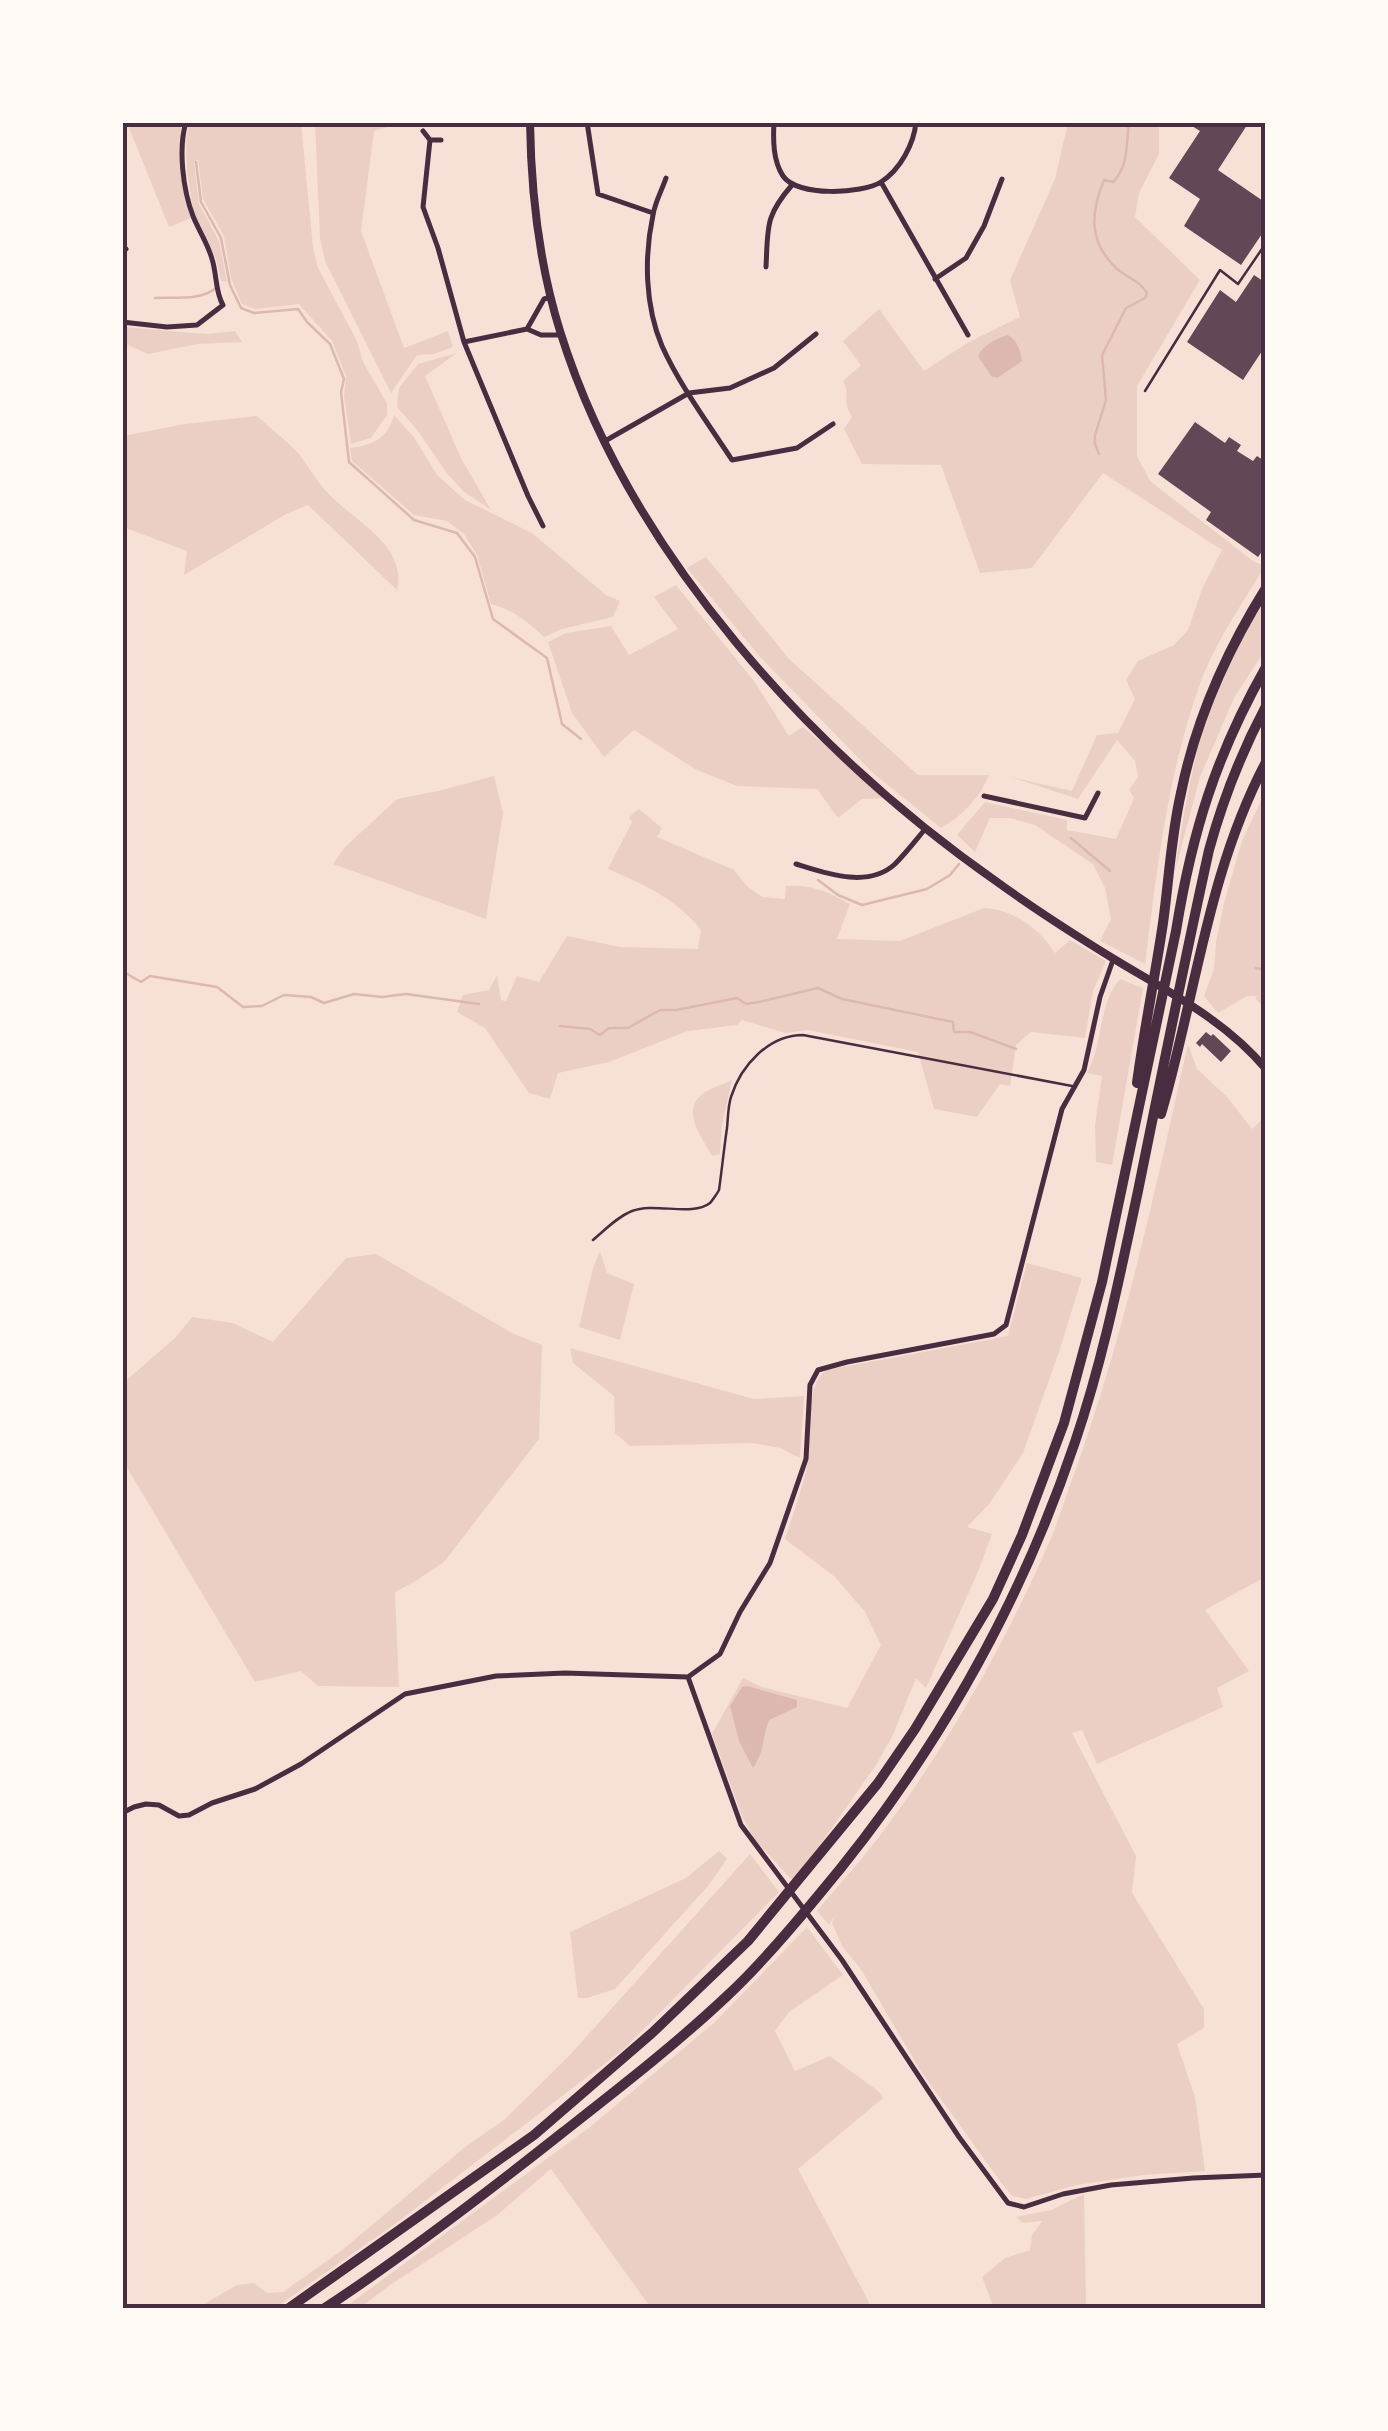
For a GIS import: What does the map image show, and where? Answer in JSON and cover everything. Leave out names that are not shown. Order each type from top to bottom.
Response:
[{"type":"highway","points":[[289,2308],[534,2136],[652,2033],[748,1941],[878,1783],[993,1599],[1064,1423],[1087,1344],[1126,1168],[1180,796],[1196,732],[1239,630],[1266,588]]},
{"type":"highway","points":[[1140,1080],[1199,819],[1244,705],[1266,667]]},
{"type":"highway","points":[[326,2308],[528,2160],[643,2070],[729,1994],[797,1922],[879,1820],[948,1717],[1042,1533],[1092,1390],[1164,1090],[1195,943],[1209,850],[1237,764],[1266,706]]},
{"type":"highway","points":[[1195,943],[1227,848],[1266,762]]},
{"type":"main road","points":[[530,122],[539,237],[561,334],[605,440],[635,497],[684,574],[754,664],[834,748],[926,828],[1000,884],[1207,1016],[1266,1069]]},
{"type":"street","points":[[122,322],[167,327],[197,325],[223,305],[209,250],[188,198],[182,148],[186,122]]},
{"type":"street","points":[[588,122],[598,194],[653,213]]},
{"type":"street","points":[[774,122],[773,145],[783,176],[792,184],[829,193],[881,182],[903,160],[916,122]]},
{"type":"street","points":[[423,131],[430,140],[423,208],[464,342],[543,526]]},
{"type":"street","points":[[430,140],[441,140]]},
{"type":"street","points":[[666,178],[653,213],[646,266],[653,319],[662,346],[732,460],[797,448],[833,424]]},
{"type":"street","points":[[935,279],[966,258],[984,226],[1002,179]]},
{"type":"street","points":[[881,182],[968,335]]},
{"type":"street","points":[[766,268],[768,228],[774,206],[792,184]]},
{"type":"street","points":[[528,328],[544,299],[551,296]]},
{"type":"street","points":[[464,342],[528,328],[540,335],[561,334]]},
{"type":"street","points":[[605,440],[689,393],[730,388],[774,368],[816,334]]},
{"type":"street","points":[[984,796],[1085,818],[1098,794]]},
{"type":"street","points":[[796,864],[840,876],[879,874],[894,864],[926,828]]},
{"type":"street","points":[[122,1813],[146,1804],[188,1816],[212,1803],[255,1789],[316,1754],[405,1694],[496,1676],[688,1676],[720,1654],[770,1563],[806,1459],[810,1385],[818,1370],[994,1334],[1006,1325],[1062,1109],[1084,1070],[1113,958]]},
{"type":"street","points":[[688,1676],[741,1825],[842,1960],[959,2137],[1008,2202],[1024,2206],[1062,2194],[1127,2184],[1266,2175]]},
{"type":"lane","points":[[1145,391],[1220,270],[1238,284],[1266,243]]},
{"type":"lane","points":[[593,1240],[634,1210],[657,1206],[696,1209],[711,1202],[720,1190],[730,1098],[759,1052],[790,1035],[803,1034],[1073,1086]]},
{"type":"shaded area","points":[[189,122],[301,123],[318,268],[387,403],[387,415],[371,438],[351,444],[344,396],[346,376],[332,341],[299,304],[255,309],[242,304],[231,278],[224,236],[203,199],[198,159],[194,162],[199,204],[219,241],[227,282],[221,281],[216,259],[193,209],[187,172]]},
{"type":"shaded area","points":[[127,123],[178,123],[181,127],[182,178],[191,218],[169,227]]},
{"type":"shaded area","points":[[315,123],[402,123],[374,131],[361,231],[404,348],[448,331],[453,347],[417,355],[391,393],[325,261],[320,238]]},
{"type":"shaded area","points":[[1068,123],[1176,123],[1159,127],[1159,154],[1139,193],[1135,217],[1200,280],[1137,386],[1137,456],[1150,481],[1253,561],[1265,566],[1212,655],[1188,721],[1164,824],[1145,964],[1100,941],[1111,919],[1105,888],[1093,864],[1035,825],[1010,818],[990,818],[975,852],[957,835],[985,802],[1067,820],[1067,830],[1116,839],[1134,798],[1129,790],[1138,777],[1135,761],[1117,740],[1078,799],[1011,777],[1072,791],[1097,735],[1118,733],[1135,699],[1126,680],[1138,661],[1174,645],[1188,630],[1202,589],[1222,550],[1103,473],[1032,568],[980,573],[941,465],[862,464],[844,429],[852,417],[843,381],[861,365],[843,341],[879,309],[924,371],[969,342],[1020,317],[1010,280],[1055,179]]},
{"type":"shaded area","points":[[123,327],[207,334],[235,331],[242,342],[197,344],[148,354],[123,343]]},
{"type":"shaded area","points":[[1008,335],[1018,346],[1022,361],[997,378],[991,376],[978,356],[987,345]]},
{"type":"shaded area","points":[[457,353],[425,376],[461,458],[491,510],[463,491],[397,407],[399,388],[418,364]]},
{"type":"shaded area","points":[[394,415],[414,437],[437,475],[465,500],[532,533],[606,595],[620,601],[613,617],[544,637],[519,617],[491,604],[477,555],[464,534],[447,521],[414,515],[352,461],[350,448],[378,439]]},
{"type":"shaded area","points":[[257,416],[299,454],[327,492],[386,547],[398,574],[397,590],[308,505],[184,575],[187,551],[123,527],[123,436]]},
{"type":"shaded area","points":[[706,557],[789,659],[918,775],[989,775],[970,806],[941,828],[873,773],[760,657],[687,568]]},
{"type":"shaded area","points":[[676,585],[754,681],[789,736],[803,727],[887,798],[862,799],[838,818],[817,789],[737,786],[695,769],[634,730],[604,757],[572,713],[548,642],[566,633],[611,626],[629,655],[678,629],[654,597]]},
{"type":"shaded area","points":[[1265,595],[1265,650],[1234,698],[1200,777],[1175,871],[1208,713],[1227,666]]},
{"type":"shaded area","points":[[494,776],[503,813],[486,919],[333,864],[345,847],[397,799]]},
{"type":"shaded area","points":[[1265,792],[1266,989],[1260,995],[1265,992],[1265,1008],[1255,998],[1258,996],[1247,996],[1218,1013],[1204,996],[1214,969],[1224,903],[1242,841]]},
{"type":"shaded area","points":[[639,809],[662,828],[657,837],[734,870],[763,897],[785,899],[786,886],[804,886],[850,904],[837,939],[900,941],[984,908],[1005,912],[1025,922],[1055,953],[1070,940],[1106,961],[1093,991],[1085,1038],[1031,1032],[1016,1045],[1010,1086],[1000,1084],[977,1117],[934,1109],[918,1052],[808,1030],[785,1033],[742,1020],[737,1025],[688,1031],[609,1062],[558,1073],[550,1099],[529,1093],[485,1028],[457,1012],[463,995],[489,990],[497,975],[501,1000],[506,1001],[517,976],[539,982],[567,936],[620,947],[698,949],[701,930],[692,919],[670,901],[608,869],[632,822],[629,817]]},
{"type":"shaded area","points":[[1120,979],[1143,988],[1112,1165],[1096,1162],[1095,1125],[1102,1076],[1087,1073],[1108,1001]]},
{"type":"shaded area","points":[[1188,1044],[1197,1069],[1228,1098],[1252,1129],[1265,1116],[1265,1577],[1205,1610],[1249,1671],[1217,1688],[1223,1707],[1097,1764],[1082,1730],[1072,1733],[1136,1856],[1132,1893],[1204,2009],[1204,2028],[1177,2044],[1195,2097],[1205,2171],[1077,2185],[1026,2199],[1012,2196],[920,2070],[862,1971],[842,1946],[832,1923],[836,1914],[829,1925],[817,1911],[885,1829],[951,1730],[1010,1625],[1049,1544],[1094,1417],[1125,1312]]},
{"type":"shaded area","points":[[732,1080],[720,1154],[712,1156],[693,1117],[695,1102],[708,1090]]},
{"type":"shaded area","points":[[600,1251],[607,1273],[634,1284],[620,1340],[579,1327]]},
{"type":"shaded area","points":[[376,1254],[514,1334],[542,1345],[539,1439],[444,1562],[395,1592],[399,1687],[318,1686],[301,1671],[255,1682],[123,1461],[122,1384],[175,1338],[192,1317],[233,1323],[273,1342],[346,1258]]},
{"type":"shaded area","points":[[1027,1263],[1082,1278],[1023,1453],[990,1503],[967,1527],[992,1534],[926,1688],[916,1678],[876,1765],[794,1882],[755,1840],[742,1816],[712,1734],[743,1678],[762,1687],[847,1708],[881,1645],[865,1612],[835,1577],[785,1539],[808,1461],[815,1387],[827,1370],[1008,1336]]},
{"type":"shaded area","points":[[570,1348],[754,1399],[804,1396],[800,1458],[780,1448],[752,1443],[630,1446],[615,1433],[614,1396],[573,1363]]},
{"type":"shaded area","points":[[742,1687],[797,1700],[797,1707],[769,1720],[753,1768],[739,1741],[730,1706]]},
{"type":"shaded area","points":[[719,1851],[727,1859],[708,1886],[615,1989],[578,1998],[570,1932],[686,1878]]},
{"type":"shaded area","points":[[750,1854],[779,1892],[625,2048],[395,2224],[275,2308],[197,2308],[237,2285],[254,2283],[267,2293],[283,2292],[341,2251],[465,2147],[504,2120],[569,2056]]},
{"type":"shaded area","points":[[807,1927],[843,1975],[789,2012],[775,2031],[795,2071],[830,2056],[883,2098],[798,2169],[872,2308],[651,2308],[551,2169],[496,2216],[360,2308],[344,2308],[590,2127],[715,2022]]},
{"type":"shaded area","points":[[1084,2194],[1088,2308],[994,2308],[982,2277],[1005,2258],[1030,2250],[1032,2235],[1042,2221],[1023,2223],[1016,2217],[1051,2210]]},
{"type":"building","points":[[1194,122],[1249,122],[1218,170],[1266,203],[1266,228],[1241,265],[1184,226],[1200,199],[1169,178],[1200,131],[1192,126]]},
{"type":"building","points":[[1254,275],[1266,283],[1266,345],[1243,380],[1187,342],[1220,290],[1236,302]]},
{"type":"building","points":[[1195,422],[1225,443],[1229,437],[1241,445],[1237,451],[1253,461],[1257,456],[1266,462],[1266,537],[1262,541],[1266,546],[1258,557],[1206,520],[1211,512],[1158,474]]},
{"type":"building","points":[[1206,1032],[1231,1051],[1221,1062],[1196,1043]]},
{"type":"waterway","points":[[1099,454],[1095,435],[1106,400],[1102,355],[1126,308],[1147,293],[1107,258],[1095,227],[1096,204],[1104,180],[1113,182],[1124,162],[1129,122]]},
{"type":"waterway","points":[[196,162],[201,202],[221,238],[230,285],[241,308],[254,313],[298,309],[330,344],[344,379],[341,392],[349,462],[414,520],[457,533],[475,557],[493,619],[547,658],[562,724],[581,739]]},
{"type":"waterway","points":[[155,298],[195,297],[216,288]]},
{"type":"waterway","points":[[1071,838],[1110,871]]},
{"type":"waterway","points":[[818,880],[838,895],[862,905],[927,889],[950,875],[959,864]]},
{"type":"waterway","points":[[1256,968],[1266,970]]},
{"type":"waterway","points":[[122,971],[141,982],[150,976],[217,987],[243,1007],[262,1006],[284,995],[311,997],[324,1003],[354,994],[406,994],[479,1004]]},
{"type":"waterway","points":[[560,1026],[590,1029],[600,1035],[609,1028],[628,1028],[660,1010],[737,998],[746,1004],[818,988],[842,999],[953,1022],[954,1032],[970,1032],[1016,1049]]}]
